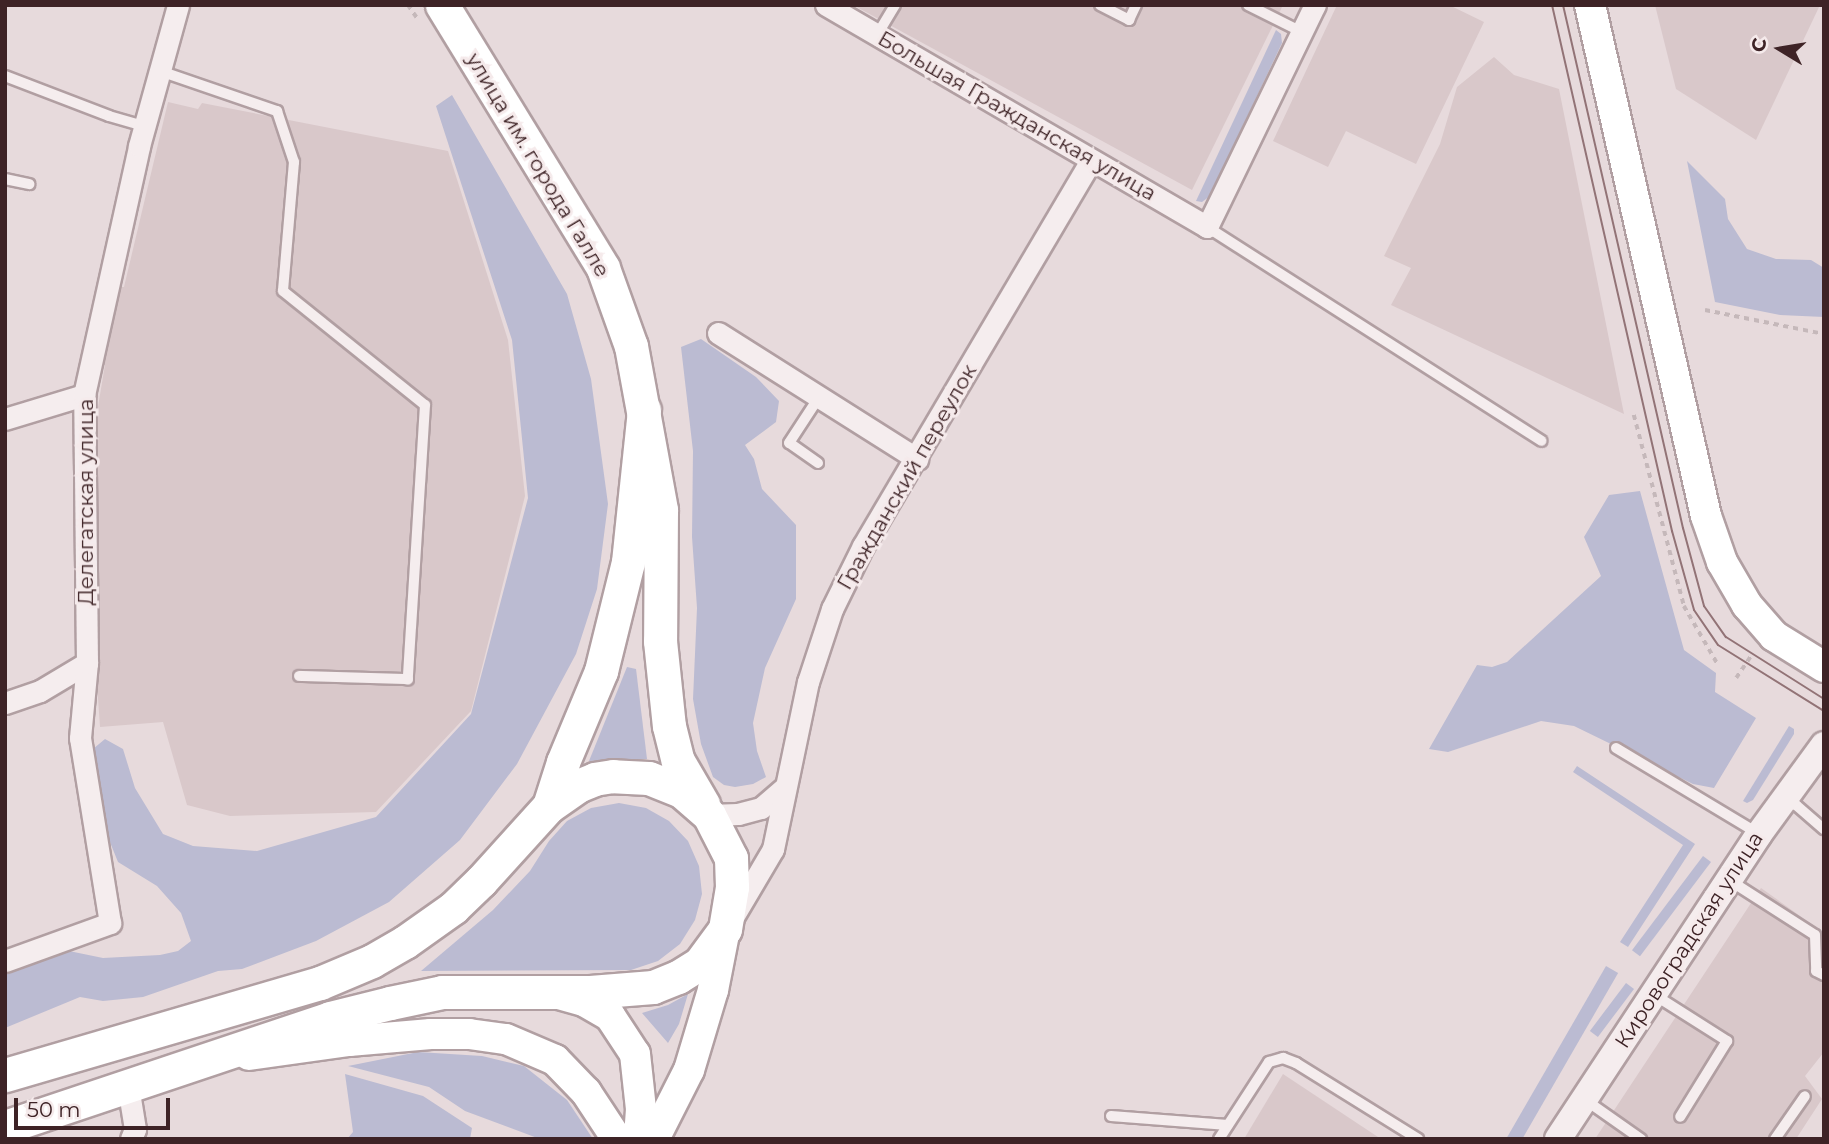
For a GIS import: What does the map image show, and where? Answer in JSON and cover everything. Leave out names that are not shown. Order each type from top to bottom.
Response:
[{"type":"main road","points":[[1590,5],[1706,516],[1722,562],[1747,605],[1774,636],[1824,667]]},
{"type":"main road","name":"улица им. города Галле","points":[[432,15],[603,268],[631,346],[661,510],[660,641],[668,726],[678,761],[731,858],[732,887],[725,929]]},
{"type":"main road","name":"улица им. города Галле","points":[[5,1074],[320,983],[372,961],[405,942],[453,908],[481,881],[549,806],[563,762],[601,671],[628,562],[644,410]]},
{"type":"main road","points":[[549,806],[578,786],[595,779],[639,777],[681,791],[709,815]]},
{"type":"main road","points":[[5,1127],[330,1018],[390,1003],[442,992],[590,992],[653,987],[678,977],[700,963],[725,929]]},
{"type":"main road","points":[[654,1139],[689,1070],[713,990],[725,929]]},
{"type":"main road","points":[[542,990],[584,1001],[610,1016],[624,1035],[635,1054],[640,1109],[639,1139]]},
{"type":"main road","points":[[210,1060],[349,1041],[431,1034],[469,1034],[506,1039],[528,1046],[555,1060],[586,1092],[617,1139]]},
{"type":"street","name":"Делегатская улица","points":[[5,961],[110,923],[79,738],[88,663],[84,395],[145,126],[178,5]]},
{"type":"street","name":"Большая Гражданская улица","points":[[826,5],[1207,227]]},
{"type":"street","points":[[1207,227],[1315,5]]},
{"type":"street","name":"Гражданский переулок","points":[[725,929],[773,849],[808,682],[832,609],[863,546],[917,459],[1091,160]]},
{"type":"street","points":[[718,333],[917,459]]},
{"type":"street","points":[[5,419],[84,395]]},
{"type":"street","points":[[5,703],[40,691],[88,663]]},
{"type":"street","name":"Кировоградская улица","points":[[1558,1139],[1759,834],[1824,745]]},
{"type":"street","points":[[709,815],[738,814],[761,808],[784,788]]},
{"type":"street","points":[[128,1086],[135,1129],[131,1139]]},
{"type":"lane","points":[[877,35],[895,5]]},
{"type":"lane","points":[[1100,5],[1129,20],[1136,5]]},
{"type":"lane","points":[[1250,6],[1302,32]]},
{"type":"lane","points":[[160,71],[277,111],[294,162],[283,290],[425,405],[408,679],[299,676]]},
{"type":"lane","points":[[5,76],[108,116],[145,126]]},
{"type":"lane","points":[[5,179],[29,184]]},
{"type":"lane","points":[[1207,227],[1541,441]]},
{"type":"lane","points":[[818,463],[789,443],[819,397]]},
{"type":"lane","points":[[1616,748],[1759,834]]},
{"type":"lane","points":[[1784,799],[1796,805],[1824,829]]},
{"type":"lane","points":[[1729,880],[1815,936],[1816,971],[1824,975]]},
{"type":"lane","points":[[1653,994],[1727,1041],[1680,1117]]},
{"type":"lane","points":[[1219,1139],[1269,1062],[1283,1058],[1296,1063],[1418,1139]]},
{"type":"lane","points":[[1775,1139],[1805,1096]]},
{"type":"lane","points":[[1584,1099],[1642,1139]]},
{"type":"lane","points":[[1111,1116],[1227,1125]]},
{"type":"path","points":[[408,5],[432,15]]},
{"type":"path","points":[[1705,310],[1824,334]]},
{"type":"path","points":[[1634,415],[1684,606],[1717,663]]},
{"type":"path","points":[[1736,678],[1752,653]]},
{"type":"shaded area","points":[[853,5],[1283,5],[1192,190]]},
{"type":"shaded area","points":[[1337,5],[1449,5],[1484,22],[1416,164],[1346,131],[1328,167],[1273,141]]},
{"type":"shaded area","points":[[1655,5],[1820,5],[1756,140],[1676,89]]},
{"type":"shaded area","points":[[1276,30],[1281,34],[1282,43],[1210,196],[1202,202],[1196,201]]},
{"type":"shaded area","points":[[1494,57],[1514,75],[1559,89],[1624,414],[1391,305],[1411,268],[1384,256],[1440,144],[1457,87]]},
{"type":"shaded area","points":[[452,95],[567,294],[591,379],[608,504],[597,589],[576,654],[517,764],[460,840],[389,902],[316,941],[242,969],[218,971],[143,997],[103,1001],[80,997],[5,1028],[5,972],[69,951],[103,958],[160,955],[178,951],[191,941],[181,913],[157,886],[118,862],[99,815],[93,749],[105,739],[123,749],[135,788],[163,834],[193,846],[257,851],[376,817],[471,714],[528,498],[512,340],[436,106]]},
{"type":"shaded area","points":[[168,102],[198,109],[202,103],[448,151],[508,340],[525,496],[471,711],[376,812],[230,816],[187,805],[163,722],[100,727],[95,654],[94,430],[105,365],[98,364],[114,287],[124,287]]},
{"type":"shaded area","points":[[1687,161],[1725,199],[1728,219],[1747,249],[1776,259],[1811,260],[1824,268],[1824,317],[1780,315],[1715,302]]},
{"type":"shaded area","points":[[701,339],[756,377],[779,401],[776,422],[745,445],[754,459],[762,489],[796,525],[796,599],[765,668],[753,723],[757,751],[766,777],[753,784],[735,787],[724,785],[713,777],[701,744],[693,699],[697,608],[692,537],[693,451],[681,347]]},
{"type":"shaded area","points":[[1640,491],[1684,650],[1716,673],[1715,692],[1756,718],[1714,788],[1693,784],[1574,726],[1541,721],[1448,752],[1429,749],[1477,665],[1492,667],[1507,662],[1601,576],[1584,537],[1609,495]]},
{"type":"shaded area","points":[[627,667],[636,669],[647,759],[589,761]]},
{"type":"shaded area","points":[[1789,726],[1794,729],[1794,734],[1753,800],[1747,803],[1743,801]]},
{"type":"shaded area","points":[[1577,766],[1695,844],[1628,947],[1620,942],[1683,845],[1573,772]]},
{"type":"shaded area","points":[[619,803],[646,808],[669,821],[688,841],[699,866],[702,894],[695,920],[680,944],[658,961],[631,970],[421,971],[493,910],[530,871],[549,841],[567,821],[591,808]]},
{"type":"shaded area","points":[[1703,856],[1711,862],[1640,956],[1632,950]]},
{"type":"shaded area","points":[[1761,888],[1824,933],[1824,1052],[1805,1076],[1822,1099],[1796,1139],[1595,1139]]},
{"type":"shaded area","points":[[1606,966],[1618,973],[1522,1139],[1506,1139]]},
{"type":"shaded area","points":[[1626,983],[1634,989],[1598,1037],[1590,1031]]},
{"type":"shaded area","points":[[688,994],[679,1024],[668,1043],[642,1013],[668,1005]]},
{"type":"shaded area","points":[[418,1052],[482,1056],[524,1066],[567,1100],[593,1139],[540,1139],[465,1111],[429,1087],[348,1066]]},
{"type":"shaded area","points":[[345,1074],[423,1096],[472,1128],[470,1139],[347,1139],[353,1132]]},
{"type":"shaded area","points":[[1283,1074],[1381,1139],[1244,1139]]},
{"type":"tram line","points":[[1552,5],[1672,531],[1694,610],[1718,645],[1824,711]]},
{"type":"tram line","points":[[1563,5],[1683,528],[1704,606],[1726,637],[1824,699]]}]
